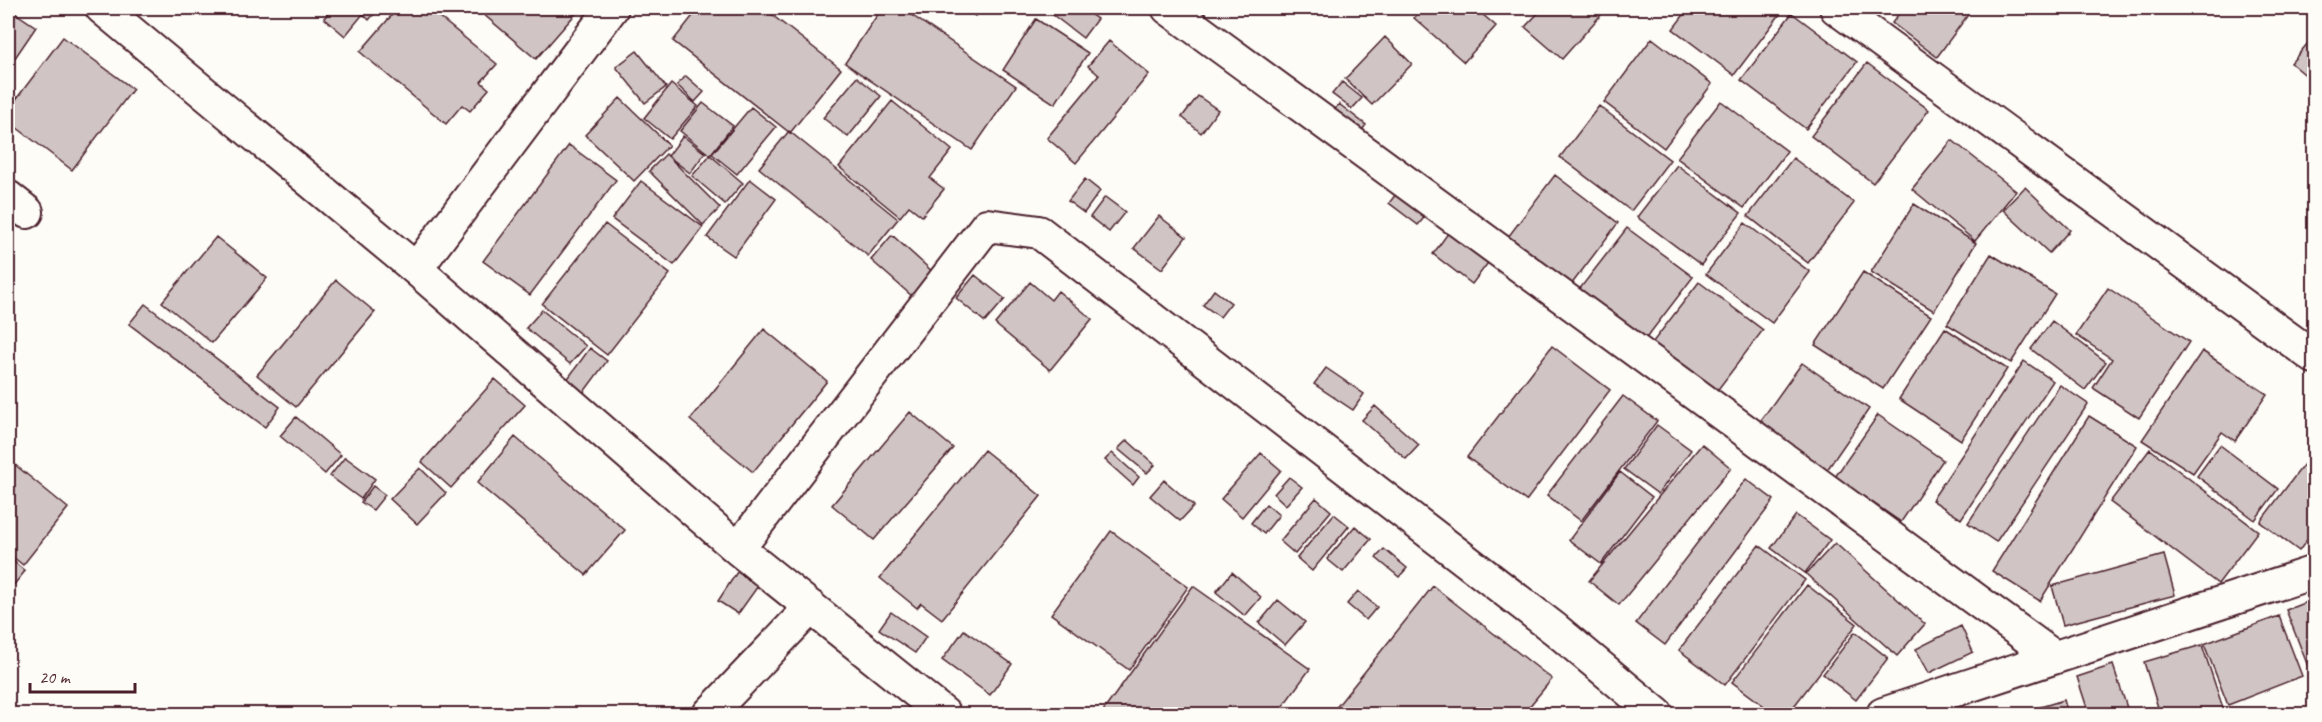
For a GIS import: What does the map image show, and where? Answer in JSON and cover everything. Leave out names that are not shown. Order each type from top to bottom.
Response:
[{"type":"street","points":[[102,8],[416,269],[738,549],[944,714]]},
{"type":"street","points":[[416,269],[612,8]]},
{"type":"street","points":[[1168,8],[2054,657]]},
{"type":"street","points":[[1836,8],[2314,357]]},
{"type":"street","points":[[738,549],[987,225],[1038,232],[1555,628],[1657,714]]},
{"type":"street","points":[[1883,714],[2314,572]]},
{"type":"street","points":[[709,714],[811,607]]},
{"type":"building","points":[[8,8],[36,27],[8,68]]},
{"type":"building","points":[[333,8],[379,8],[369,20],[363,14],[345,36],[324,18]]},
{"type":"building","points":[[398,8],[428,8],[497,64],[481,82],[489,89],[470,111],[462,105],[446,124],[360,52]]},
{"type":"building","points":[[476,8],[575,8],[578,11],[536,59]]},
{"type":"building","points":[[699,8],[763,8],[841,69],[790,133],[673,41]]},
{"type":"building","points":[[882,8],[901,8],[1016,86],[972,150],[845,63]]},
{"type":"building","points":[[963,8],[982,8],[975,16]]},
{"type":"building","points":[[1053,8],[1081,8],[1097,19],[1083,38],[1049,12]]},
{"type":"building","points":[[1423,8],[1475,8],[1496,26],[1464,62],[1414,18]]},
{"type":"building","points":[[1543,8],[1607,8],[1562,59],[1525,27]]},
{"type":"building","points":[[1689,8],[1784,9],[1734,75],[1673,29]]},
{"type":"building","points":[[1903,8],[1973,8],[1937,57],[1892,23]]},
{"type":"building","points":[[1792,13],[1857,62],[1806,129],[1741,80]]},
{"type":"building","points":[[1036,19],[1088,53],[1055,104],[1003,70]]},
{"type":"building","points":[[2314,36],[2314,72],[2309,78],[2291,63]]},
{"type":"building","points":[[63,37],[133,89],[72,170],[8,121],[8,110]]},
{"type":"building","points":[[1385,37],[1412,64],[1372,105],[1345,79]]},
{"type":"building","points":[[1652,38],[1712,84],[1664,148],[1604,102]]},
{"type":"building","points":[[1109,41],[1149,74],[1076,163],[1047,138],[1099,75],[1088,66]]},
{"type":"building","points":[[637,51],[666,87],[645,103],[616,67]]},
{"type":"building","points":[[1867,63],[1929,110],[1873,183],[1811,136]]},
{"type":"building","points":[[686,76],[704,92],[695,102],[677,85]]},
{"type":"building","points":[[857,77],[881,96],[848,137],[823,118]]},
{"type":"building","points":[[1342,82],[1362,98],[1352,109],[1332,94]]},
{"type":"building","points":[[671,84],[698,106],[670,139],[644,118]]},
{"type":"building","points":[[1198,96],[1218,110],[1201,133],[1182,117]]},
{"type":"building","points":[[620,98],[669,145],[634,181],[585,135]]},
{"type":"building","points":[[892,101],[952,150],[930,178],[944,189],[922,216],[909,206],[900,217],[839,167]]},
{"type":"building","points":[[1721,101],[1787,151],[1744,208],[1677,158]]},
{"type":"building","points":[[703,103],[733,126],[710,155],[680,131]]},
{"type":"building","points":[[1339,104],[1366,125],[1355,139],[1328,118]]},
{"type":"building","points":[[1599,106],[1670,160],[1631,211],[1560,157]]},
{"type":"building","points":[[751,107],[776,127],[737,174],[712,154]]},
{"type":"building","points":[[789,131],[898,219],[868,256],[759,168]]},
{"type":"building","points":[[683,136],[705,153],[690,173],[668,156]]},
{"type":"building","points":[[1952,140],[2016,191],[1975,241],[1912,189]]},
{"type":"building","points":[[569,145],[616,180],[530,295],[483,261]]},
{"type":"building","points":[[666,154],[720,208],[703,225],[649,171]]},
{"type":"building","points":[[710,155],[743,183],[725,204],[692,176]]},
{"type":"building","points":[[1793,158],[1854,203],[1808,263],[1748,216]]},
{"type":"building","points":[[1677,165],[1741,213],[1701,265],[1637,217]]},
{"type":"building","points":[[1555,175],[1618,223],[1571,285],[1508,237]]},
{"type":"building","points":[[750,179],[776,199],[734,256],[707,237]]},
{"type":"building","points":[[1085,179],[1100,191],[1084,213],[1068,201]]},
{"type":"building","points":[[641,181],[703,227],[674,265],[612,219]]},
{"type":"building","points":[[1403,185],[1433,207],[1418,225],[1389,203]]},
{"type":"building","points":[[2025,187],[2070,230],[2049,253],[2003,210]]},
{"type":"building","points":[[1105,197],[1125,212],[1109,232],[1090,217]]},
{"type":"building","points":[[1914,204],[1976,243],[1934,311],[1871,272]]},
{"type":"building","points":[[1159,216],[1186,237],[1162,269],[1134,248]]},
{"type":"building","points":[[1745,223],[1810,272],[1772,323],[1706,274]]},
{"type":"building","points":[[605,224],[670,274],[607,355],[542,304]]},
{"type":"building","points":[[1627,228],[1693,277],[1644,341],[1578,291]]},
{"type":"building","points":[[1451,229],[1491,259],[1472,284],[1433,254]]},
{"type":"building","points":[[892,235],[934,273],[913,297],[871,260]]},
{"type":"building","points":[[216,237],[267,278],[212,343],[162,302]]},
{"type":"building","points":[[1991,254],[2055,294],[2011,363],[1947,324]]},
{"type":"building","points":[[1863,272],[1931,316],[1883,389],[1815,345]]},
{"type":"building","points":[[975,275],[1005,299],[985,322],[956,298]]},
{"type":"building","points":[[336,280],[375,312],[296,407],[257,375]]},
{"type":"building","points":[[1030,282],[1051,300],[1058,291],[1092,319],[1050,370],[995,324]]},
{"type":"building","points":[[1699,282],[1763,330],[1713,396],[1649,347]]},
{"type":"building","points":[[2108,288],[2189,342],[2139,418],[2093,388],[2112,359],[2076,335]]},
{"type":"building","points":[[1214,290],[1231,303],[1220,317],[1203,305]]},
{"type":"building","points":[[145,304],[280,407],[265,427],[129,324]]},
{"type":"building","points":[[542,310],[586,346],[570,364],[526,328]]},
{"type":"building","points":[[2052,321],[2106,362],[2085,390],[2031,349]]},
{"type":"building","points":[[1945,328],[2007,369],[1961,440],[1899,399]]},
{"type":"building","points":[[764,329],[827,381],[753,472],[690,420]]},
{"type":"building","points":[[1552,346],[1610,390],[1526,501],[1467,457]]},
{"type":"building","points":[[590,348],[607,361],[578,400],[561,388]]},
{"type":"building","points":[[2202,351],[2267,394],[2235,441],[2222,432],[2193,473],[2142,440]]},
{"type":"building","points":[[2024,361],[2053,381],[1961,519],[1932,500]]},
{"type":"building","points":[[1802,363],[1869,409],[1827,470],[1759,423]]},
{"type":"building","points":[[1326,368],[1364,394],[1353,410],[1314,384]]},
{"type":"building","points":[[495,379],[525,405],[451,488],[422,462]]},
{"type":"building","points":[[2060,385],[2088,404],[1996,542],[1968,523]]},
{"type":"building","points":[[1623,396],[1657,421],[1581,521],[1547,495]]},
{"type":"building","points":[[1375,406],[1419,445],[1406,459],[1362,420]]},
{"type":"building","points":[[910,412],[953,448],[874,540],[832,505]]},
{"type":"building","points":[[1878,415],[1943,460],[1901,522],[1835,477]]},
{"type":"building","points":[[2089,416],[2137,446],[2040,601],[1992,571]]},
{"type":"building","points":[[296,417],[341,455],[325,474],[280,436]]},
{"type":"building","points":[[1657,425],[1691,450],[1658,494],[1624,469]]},
{"type":"building","points":[[515,437],[625,530],[586,575],[477,483]]},
{"type":"building","points":[[1127,440],[1155,465],[1147,473],[1118,449]]},
{"type":"building","points":[[1702,444],[1731,468],[1619,605],[1589,581]]},
{"type":"building","points":[[2220,445],[2278,489],[2255,520],[2197,476]]},
{"type":"building","points":[[2150,449],[2258,531],[2218,584],[2110,502]]},
{"type":"building","points":[[984,450],[1041,496],[942,619],[921,603],[917,608],[880,578]]},
{"type":"building","points":[[2314,451],[2314,530],[2299,551],[2260,522]]},
{"type":"building","points":[[1112,453],[1139,477],[1133,485],[1105,460]]},
{"type":"building","points":[[1261,453],[1281,470],[1242,517],[1221,499]]},
{"type":"building","points":[[345,457],[375,479],[361,499],[330,476]]},
{"type":"building","points":[[8,459],[68,508],[23,565],[8,553]]},
{"type":"building","points":[[420,468],[446,493],[417,524],[390,499]]},
{"type":"building","points":[[1620,472],[1652,497],[1601,564],[1569,540]]},
{"type":"building","points":[[1289,477],[1302,487],[1286,505],[1274,494]]},
{"type":"building","points":[[1746,479],[1774,500],[1665,645],[1636,623]]},
{"type":"building","points":[[1164,480],[1194,506],[1180,521],[1150,496]]},
{"type":"building","points":[[373,486],[385,495],[373,510],[361,502]]},
{"type":"building","points":[[1316,498],[1331,511],[1295,554],[1280,541]]},
{"type":"building","points":[[1266,504],[1279,515],[1264,534],[1251,523]]},
{"type":"building","points":[[1334,514],[1349,526],[1312,571],[1297,558]]},
{"type":"building","points":[[1796,515],[1830,540],[1805,573],[1771,548]]},
{"type":"building","points":[[1355,526],[1371,539],[1343,572],[1327,559]]},
{"type":"building","points":[[1111,531],[1188,587],[1129,670],[1051,614]]},
{"type":"building","points":[[1835,543],[1925,624],[1897,656],[1806,574]]},
{"type":"building","points":[[1759,545],[1805,580],[1725,685],[1679,650]]},
{"type":"building","points":[[1384,549],[1407,568],[1399,577],[1376,558]]},
{"type":"building","points":[[2164,555],[2175,595],[2063,625],[2052,586]]},
{"type":"building","points":[[8,557],[25,571],[8,592]]},
{"type":"building","points":[[737,572],[758,586],[738,614],[718,601]]},
{"type":"building","points":[[1232,572],[1261,597],[1245,616],[1216,592]]},
{"type":"building","points":[[1807,585],[1857,624],[1788,714],[1775,714],[1732,682]]},
{"type":"building","points":[[1193,586],[1310,669],[1277,714],[1101,714]]},
{"type":"building","points":[[1433,586],[1552,679],[1523,714],[1331,714]]},
{"type":"building","points":[[1358,591],[1377,607],[1366,620],[1347,604]]},
{"type":"building","points":[[1278,600],[1305,622],[1285,645],[1259,623]]},
{"type":"building","points":[[2309,601],[2314,616],[2314,666],[2309,669],[2286,610]]},
{"type":"building","points":[[891,612],[926,637],[915,653],[879,629]]},
{"type":"building","points":[[2279,616],[2302,676],[2228,705],[2204,644]]},
{"type":"building","points":[[1961,626],[1973,652],[1929,673],[1916,649]]},
{"type":"building","points":[[964,630],[1012,664],[990,695],[942,660]]},
{"type":"building","points":[[1855,632],[1888,658],[1856,700],[1823,674]]},
{"type":"building","points":[[2202,645],[2225,714],[2160,714],[2144,662]]},
{"type":"building","points":[[2113,665],[2129,714],[2089,714],[2077,677]]},
{"type":"building","points":[[2064,700],[2068,714],[2017,714]]}]
